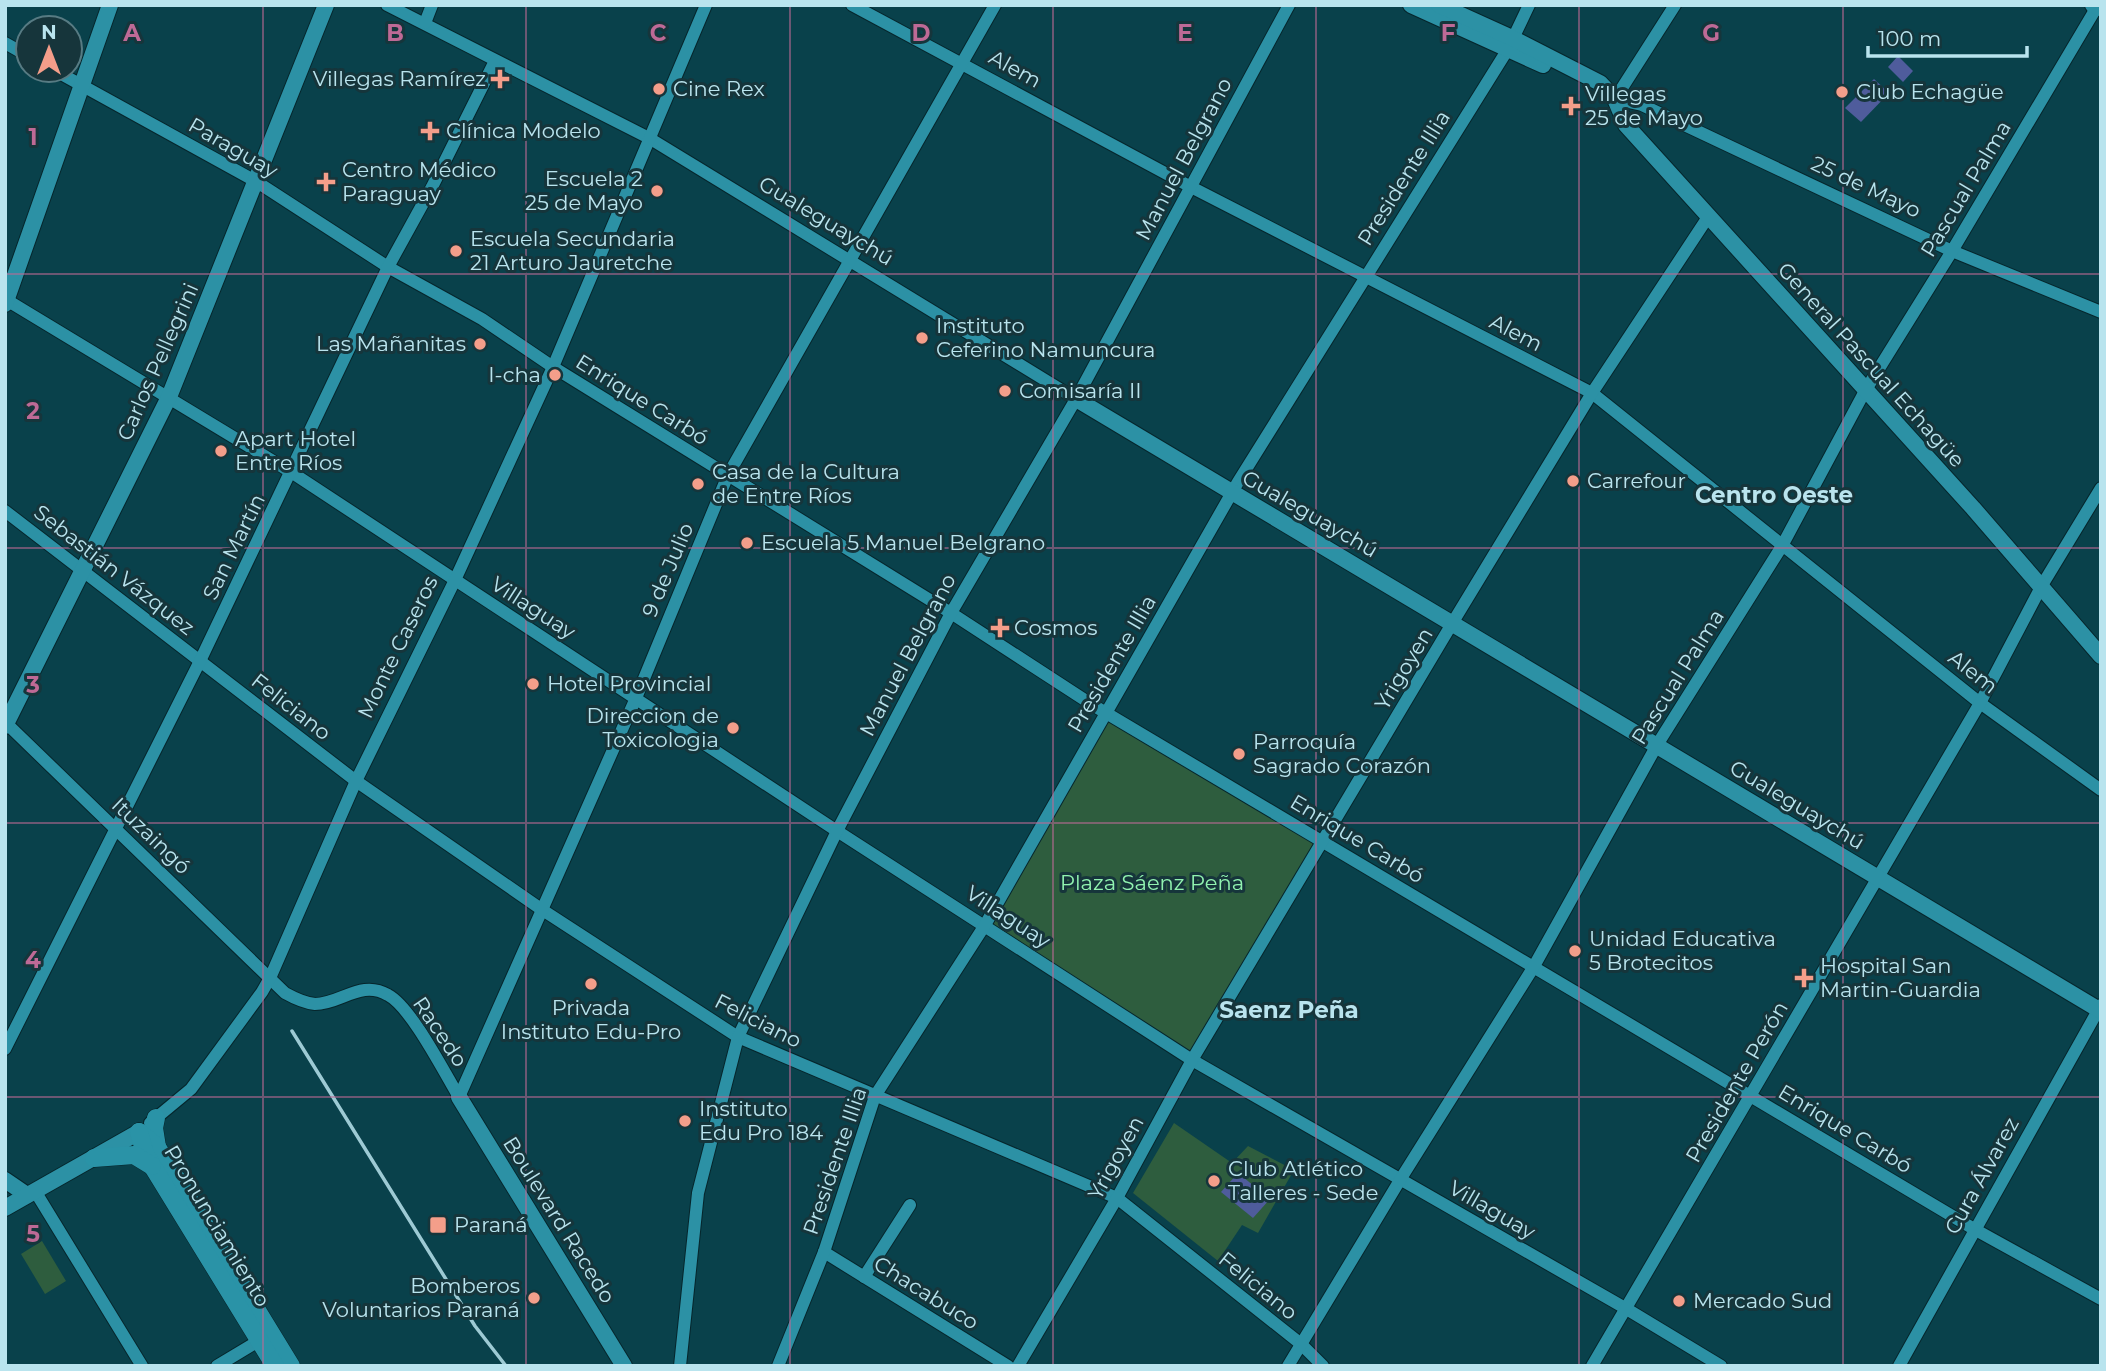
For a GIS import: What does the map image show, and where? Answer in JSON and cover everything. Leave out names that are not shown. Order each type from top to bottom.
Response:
[{"type":"main road","points":[[156,1118],[154,1128],[158,1147]]},
{"type":"main road","name":"Pronunciamiento","points":[[139,1132],[158,1147],[291,1366]]},
{"type":"main road","name":"Pronunciamiento","points":[[139,1132],[145,1154],[275,1366]]},
{"type":"main road","points":[[94,1158],[134,1156],[152,1166]]},
{"type":"street","points":[[6,301],[110,5]]},
{"type":"street","name":"Carlos Pellegrini","points":[[6,724],[169,397],[327,5]]},
{"type":"street","name":"Gualeguaychú","points":[[387,5],[649,138],[1233,494],[2100,1008]]},
{"type":"street","points":[[425,23],[432,5]]},
{"type":"street","name":"Monte Caseros","points":[[5,1208],[139,1132],[156,1118],[191,1088],[262,992],[356,781],[455,580],[553,367],[706,5]]},
{"type":"street","name":"Alem","points":[[852,5],[1191,187],[1592,393],[1980,703],[2101,790]]},
{"type":"street","name":"9 de Julio","points":[[459,1097],[636,698],[728,475],[852,261],[995,5]]},
{"type":"street","name":"Manuel Belgrano","points":[[680,1366],[698,1193],[738,1037],[837,831],[951,613],[1076,399],[1289,5]]},
{"type":"street","name":"25 de Mayo","points":[[1411,5],[1510,43]]},
{"type":"street","name":"25 de Mayo","points":[[1439,5],[1615,99],[1643,105],[1952,251],[2101,312]]},
{"type":"street","name":"Presidente Illia","points":[[778,1366],[824,1252],[875,1096],[985,925],[1238,482],[1510,43],[1529,5]]},
{"type":"street","points":[[1615,99],[1675,5]]},
{"type":"street","name":"Pascual Palma","points":[[1288,1366],[1400,1180],[1533,968],[1657,745],[1782,546],[1865,391],[1952,251],[2097,6]]},
{"type":"street","name":"San Martín","points":[[5,1049],[200,661],[388,267],[432,187],[495,61]]},
{"type":"street","name":"Paraguay","points":[[78,84],[257,183],[388,267]]},
{"type":"street","name":"General Pascual Echagüe","points":[[1615,99],[1626,125],[1973,508],[2101,656]]},
{"type":"street","name":"Yrigoyen","points":[[1018,1366],[1117,1198],[1192,1059],[1453,622],[1592,393],[1709,217]]},
{"type":"street","name":"Enrique Carbó","points":[[388,267],[482,319],[553,367],[1106,712],[1974,1229],[2101,1298]]},
{"type":"street","name":"Villaguay","points":[[6,301],[291,472],[837,831],[1192,1059],[1721,1366]]},
{"type":"street","name":"Presidente Perón","points":[[1591,1366],[1980,703],[2041,587],[2101,488]]},
{"type":"street","name":"Sebastián Vázquez","points":[[5,511],[200,661]]},
{"type":"street","name":"Feliciano","points":[[200,661],[356,781],[541,909],[738,1037],[1117,1198],[1301,1344],[1323,1366]]},
{"type":"street","name":"Ituzaingó","points":[[6,724],[270,978]]},
{"type":"street","name":"Racedo","points":[[270,978],[298,1001],[317,1004],[360,989],[377,990],[389,995],[407,1014],[459,1097]]},
{"type":"street","name":"Cura Álvarez","points":[[1899,1366],[2100,1008]]},
{"type":"street","name":"Boulevard Racedo","points":[[459,1097],[624,1366]]},
{"type":"street","points":[[5,1180],[31,1193],[142,1366]]},
{"type":"street","points":[[864,1277],[910,1205]]},
{"type":"street","name":"Chacabuco","points":[[824,1252],[1008,1366]]},
{"type":"street","points":[[217,1366],[260,1340]]},
{"type":"green space","name":"Plaza Sáenz Peña","points":[[1113,713],[1316,843],[1191,1054],[988,925]]},
{"type":"green space","name":"Club Atlético Talleres - Sede","points":[[1174,1123],[1232,1163],[1248,1146],[1294,1170],[1258,1233],[1242,1225],[1218,1261],[1133,1193]]},
{"type":"green space","points":[[42,1241],[66,1281],[45,1294],[21,1254]]},
{"type":"water","points":[[1898,56],[1913,71],[1903,82],[1888,67]]},
{"type":"water","points":[[1874,79],[1889,93],[1861,122],[1845,108]]},
{"type":"water","points":[[1238,1173],[1270,1199],[1253,1218],[1221,1192]]},
{"type":"railway","points":[[292,1031],[475,1326],[506,1366]]},
{"type":"place","name":"Villegas Ramírez","points":[[500,79]]},
{"type":"place","name":"Cine Rex","points":[[659,89]]},
{"type":"place","name":"Club Echagüe","points":[[1842,92]]},
{"type":"place","name":"Villegas 25 de Mayo","points":[[1571,106]]},
{"type":"place","name":"Clínica Modelo","points":[[430,131]]},
{"type":"place","name":"Centro Médico Paraguay","points":[[326,182]]},
{"type":"place","name":"Escuela 2 25 de Mayo","points":[[657,191]]},
{"type":"place","name":"Escuela Secundaria 21 Arturo Jauretche","points":[[456,251]]},
{"type":"place","name":"Instituto Ceferino Namuncura","points":[[922,338]]},
{"type":"place","name":"Las Mañanitas","points":[[480,344]]},
{"type":"place","name":"I-cha","points":[[555,375]]},
{"type":"place","name":"Comisaría II","points":[[1005,391]]},
{"type":"place","name":"Apart Hotel Entre Ríos","points":[[221,451]]},
{"type":"place","name":"Carrefour","points":[[1573,481]]},
{"type":"place","name":"Casa de la Cultura de Entre Ríos","points":[[698,484]]},
{"type":"place","name":"Escuela 5 Manuel Belgrano","points":[[747,543]]},
{"type":"place","name":"Cosmos","points":[[1000,628]]},
{"type":"place","name":"Hotel Provincial","points":[[533,684]]},
{"type":"place","name":"Direccion de Toxicologia","points":[[733,728]]},
{"type":"place","name":"Parroquía Sagrado Corazón","points":[[1239,754]]},
{"type":"place","name":"Unidad Educativa 5 Brotecitos","points":[[1575,951]]},
{"type":"place","name":"Hospital San Martin-Guardia","points":[[1804,978]]},
{"type":"place","name":"Privada Instituto Edu-Pro","points":[[591,984]]},
{"type":"place","name":"Instituto Edu Pro 184","points":[[685,1121]]},
{"type":"place","name":"Club Atlético Talleres - Sede","points":[[1214,1181]]},
{"type":"place","name":"Paraná","points":[[438,1225]]},
{"type":"place","name":"Bomberos Voluntarios Paraná","points":[[534,1298]]},
{"type":"place","name":"Mercado Sud","points":[[1679,1301]]},
{"type":"district","name":"Centro Oeste","points":[[1774,495]]},
{"type":"district","name":"Saenz Peña","points":[[1289,1010]]}]
